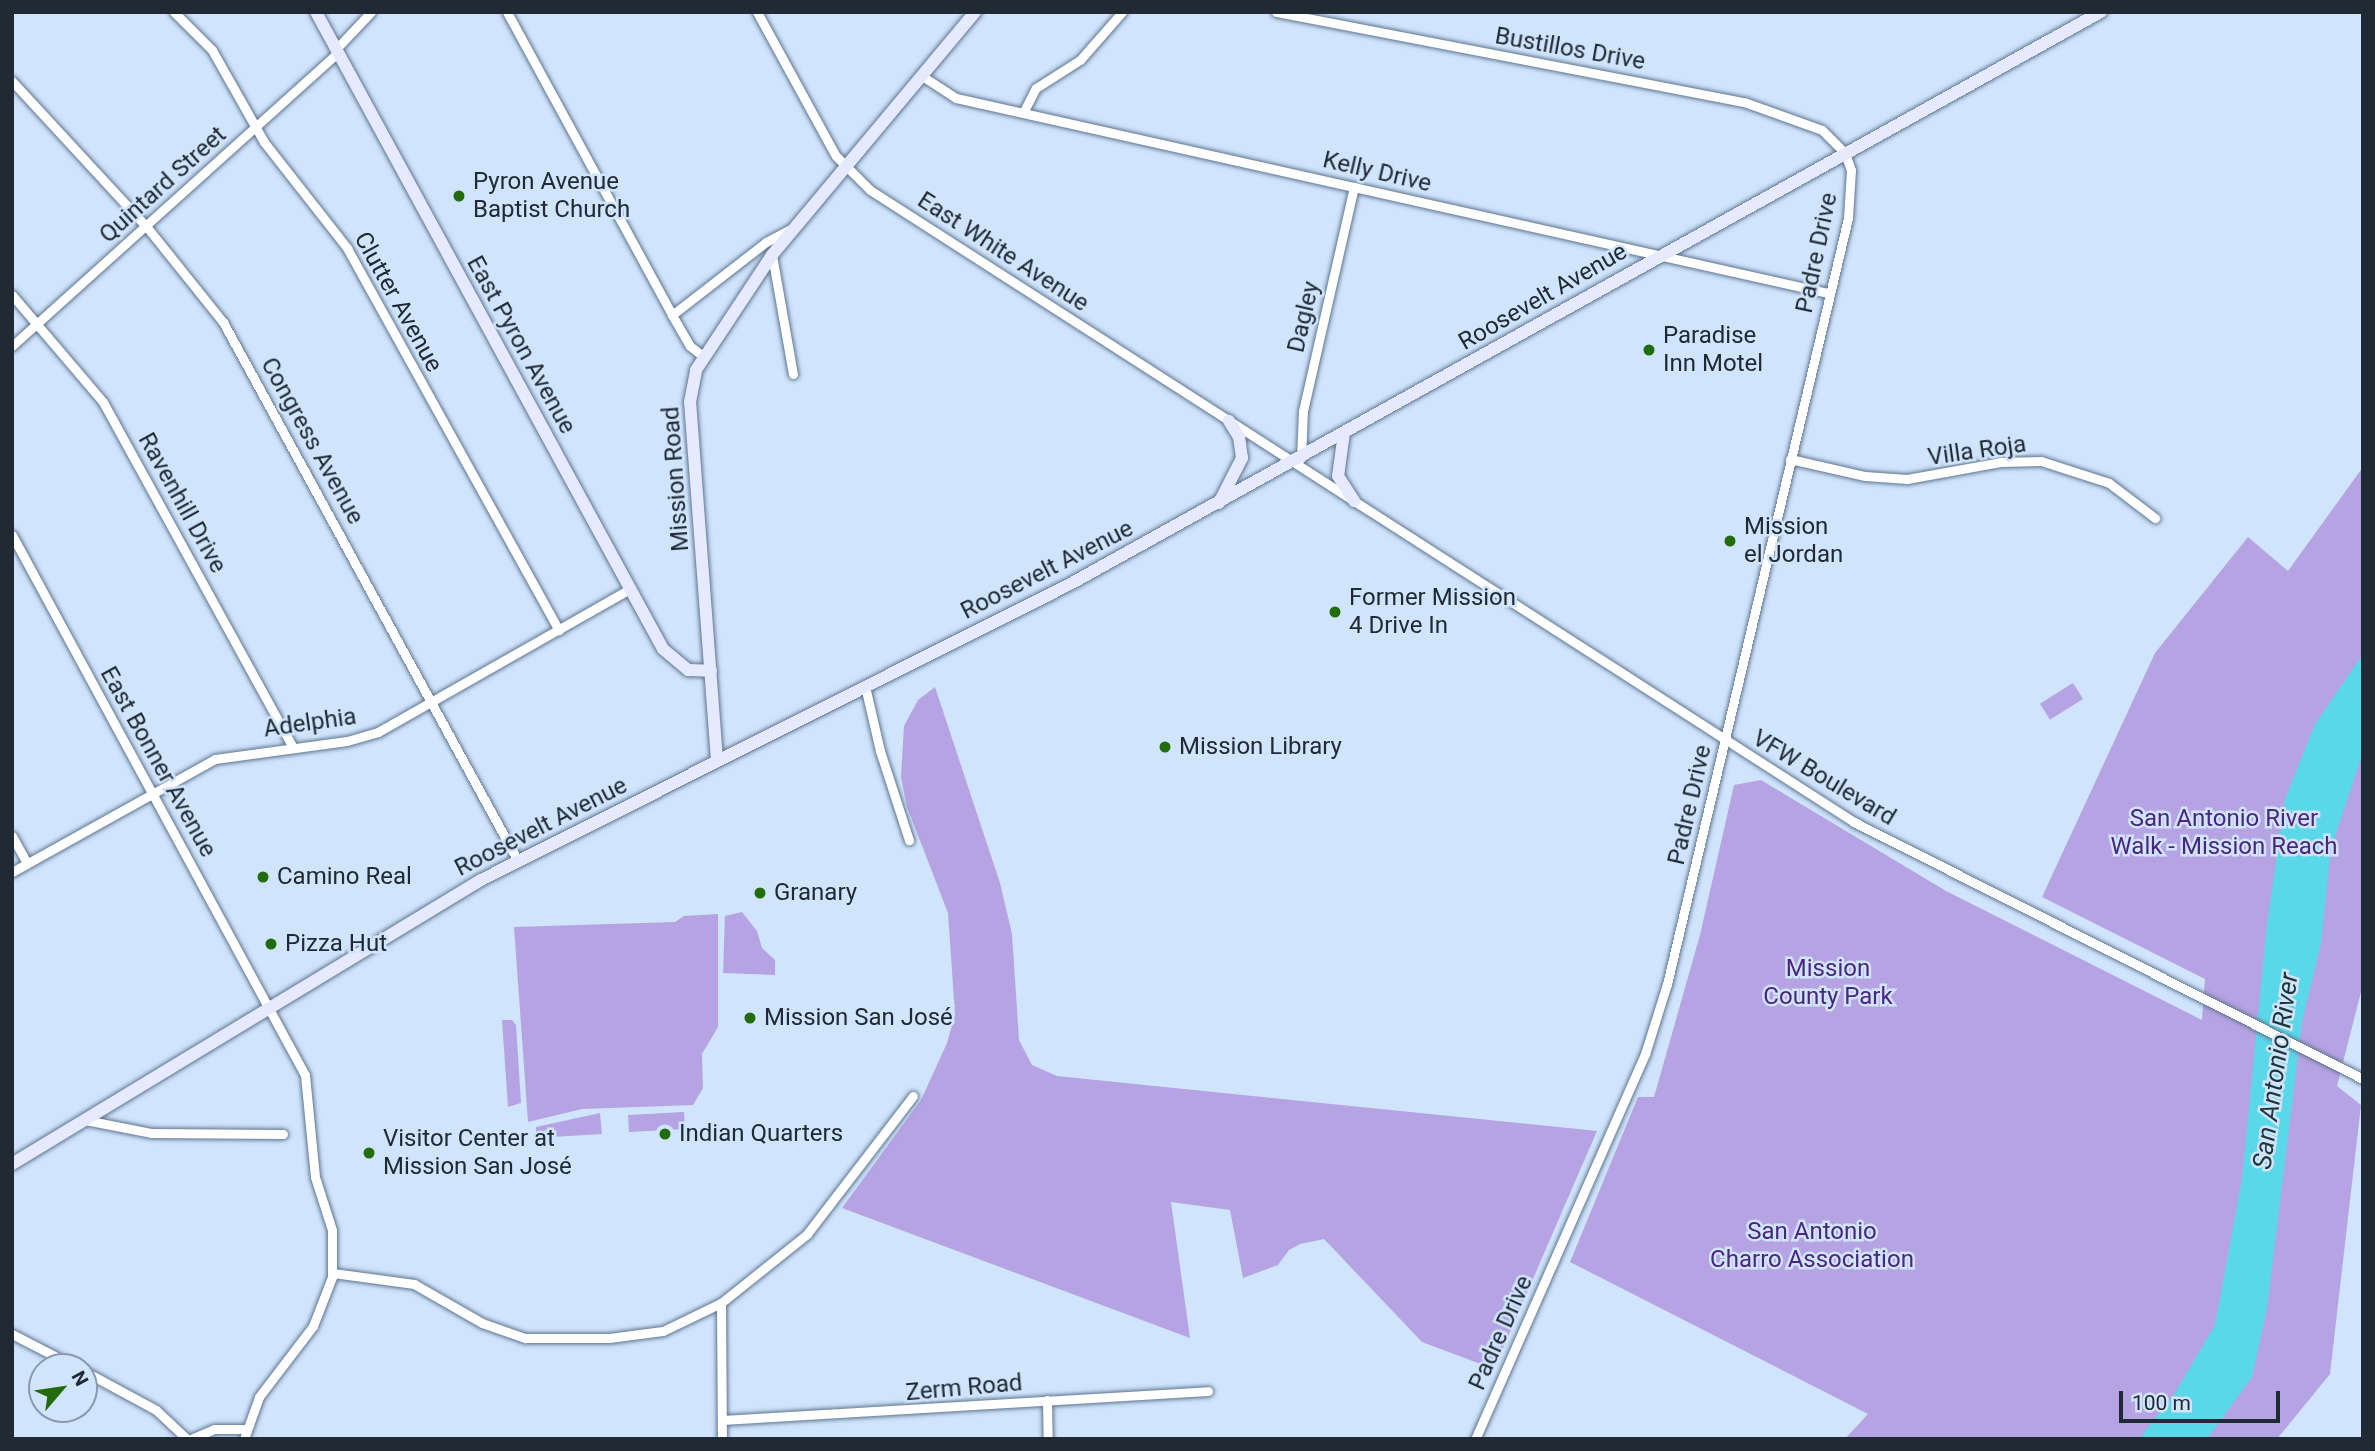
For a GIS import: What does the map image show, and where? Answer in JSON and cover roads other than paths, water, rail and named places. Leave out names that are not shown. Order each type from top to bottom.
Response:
[{"type":"main road","name":"East Pyron Avenue","points":[[316,12],[631,589],[674,662],[688,670],[710,671]]},
{"type":"main road","name":"Mission Road","points":[[717,760],[690,402],[692,383],[704,357],[772,255],[975,12]]},
{"type":"main road","name":"Roosevelt Avenue","points":[[12,1164],[518,861],[1072,583],[2101,12]]},
{"type":"main road","points":[[1219,503],[1242,458],[1239,436],[1230,421]]},
{"type":"main road","points":[[1345,433],[1338,476],[1354,501]]},
{"type":"street","name":"Quintard Street","points":[[12,346],[256,128],[337,50],[371,12]]},
{"type":"street","points":[[507,12],[672,315],[690,346],[704,357]]},
{"type":"street","name":"East White Avenue","points":[[757,12],[846,167],[870,190],[1230,421],[1297,460]]},
{"type":"street","points":[[1023,113],[1036,88],[1080,60],[1122,12]]},
{"type":"street","name":"Bustillos Drive","points":[[1276,12],[1744,102],[1822,130],[1844,153]]},
{"type":"street","name":"Clutter Avenue","points":[[175,13],[212,50],[256,128],[347,248],[559,630]]},
{"type":"street","name":"Kelly Drive","points":[[922,76],[956,98],[1828,293]]},
{"type":"street","name":"Congress Avenue","points":[[12,81],[146,226],[223,321],[518,861]]},
{"type":"street","name":"Padre Drive","points":[[1475,1439],[1645,1054],[1677,944],[1828,293],[1852,201],[1851,170],[1844,153]]},
{"type":"street","name":"Dagley","points":[[1297,460],[1303,411],[1353,187]]},
{"type":"street","name":"Mission Road","points":[[672,315],[766,242],[795,226]]},
{"type":"street","points":[[772,255],[793,374]]},
{"type":"street","name":"Ravenhill Drive","points":[[12,295],[113,418],[292,746]]},
{"type":"street","name":"Villa Roja","points":[[1790,459],[1898,479],[1939,477],[2001,462],[2041,461],[2109,483],[2155,518]]},
{"type":"street","name":"VFW Boulevard","points":[[1297,460],[1354,501],[1854,822],[2363,1079]]},
{"type":"street","name":"East Bonner Avenue","points":[[12,535],[298,1056],[308,1087],[312,1154],[332,1230],[333,1273],[321,1312],[264,1389],[245,1434]]},
{"type":"street","name":"Adelphia","points":[[12,872],[152,791],[215,759],[361,738],[433,702],[631,589]]},
{"type":"street","points":[[865,686],[880,751],[909,840]]},
{"type":"street","points":[[12,836],[27,863]]},
{"type":"street","points":[[333,1273],[414,1284],[497,1331],[541,1339],[647,1335],[674,1327],[721,1303],[807,1234],[913,1096]]},
{"type":"street","points":[[85,1121],[151,1133],[284,1134]]},
{"type":"street","points":[[721,1303],[722,1439]]},
{"type":"street","points":[[12,1334],[49,1353]]},
{"type":"street","points":[[98,1379],[156,1410],[189,1439],[214,1429],[245,1434]]},
{"type":"street","name":"Zerm Road","points":[[722,1420],[1208,1391]]},
{"type":"street","points":[[1046,1400],[1048,1439]]},
{"type":"water","name":"San Antonio River","points":[[2363,654],[2363,752],[2331,848],[2321,943],[2302,1022],[2267,1308],[2252,1377],[2207,1439],[2139,1439],[2173,1396],[2215,1325],[2242,1178],[2267,924],[2285,799],[2315,724]]},
{"type":"place","name":"Pyron Avenue Baptist Church","points":[[459,196]]},
{"type":"place","name":"Paradise Inn Motel","points":[[1649,350]]},
{"type":"place","name":"Mission el Jordan","points":[[1730,541]]},
{"type":"place","name":"Former Mission 4 Drive In","points":[[1335,612]]},
{"type":"place","name":"Mission Library","points":[[1165,747]]},
{"type":"place","name":"Camino Real","points":[[263,877]]},
{"type":"place","name":"Granary","points":[[760,893]]},
{"type":"place","name":"Pizza Hut","points":[[271,944]]},
{"type":"place","name":"Mission San José","points":[[750,1018]]},
{"type":"place","name":"Indian Quarters","points":[[665,1134]]},
{"type":"place","name":"Visitor Center at Mission San José","points":[[369,1153]]},
{"type":"park label","name":"San Antonio River Walk - Mission Reach","points":[[2224,833]]},
{"type":"park label","name":"Mission County Park","points":[[1828,983]]},
{"type":"park label","name":"San Antonio Charro Association","points":[[1812,1246]]}]
